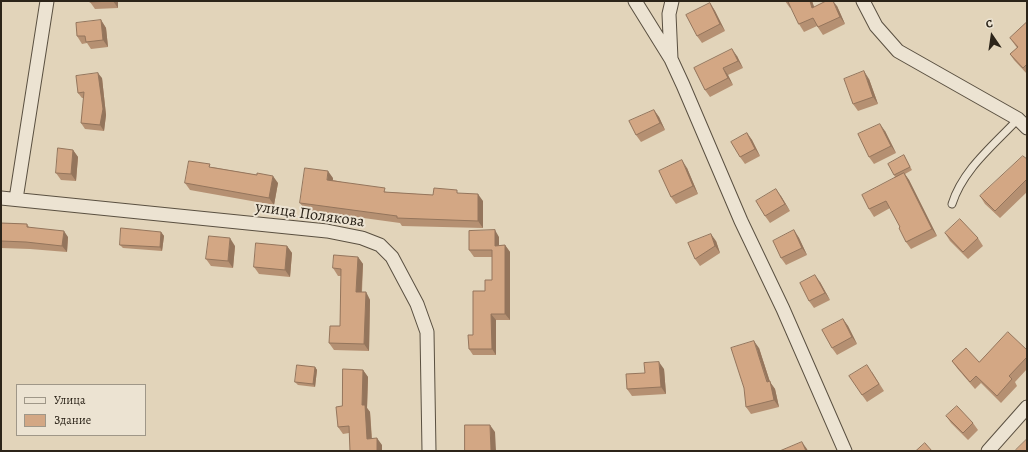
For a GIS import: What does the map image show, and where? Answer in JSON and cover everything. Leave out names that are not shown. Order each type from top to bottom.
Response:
[{"type":"street","points":[[16,199],[47,1]]},
{"type":"street","points":[[635,1],[670,59],[741,221],[783,309],[846,451]]},
{"type":"street","points":[[670,59],[669,14],[672,1]]},
{"type":"street","points":[[863,1],[876,26],[898,51],[1024,119]]},
{"type":"street","name":"улица Полякова","points":[[1,198],[327,231],[362,238],[380,245],[392,257],[405,279],[417,304],[427,332],[429,451]]},
{"type":"street","points":[[988,451],[1027,407]]},
{"type":"lane","points":[[952,204],[956,190],[973,166],[1024,119]]},
{"type":"building","points":[[90,1],[113,1],[90,2]]},
{"type":"building","points":[[788,1],[810,1],[812,8],[826,1],[833,1],[840,17],[818,27],[813,18],[799,24]]},
{"type":"building","points":[[710,3],[720,24],[697,36],[686,15]]},
{"type":"building","points":[[101,20],[103,40],[86,42],[85,36],[77,36],[76,23]]},
{"type":"building","points":[[1027,22],[1027,64],[1023,68],[1010,54],[1018,47],[1010,38]]},
{"type":"building","points":[[732,49],[738,61],[723,68],[728,78],[705,90],[694,68]]},
{"type":"building","points":[[864,71],[873,97],[853,104],[844,79]]},
{"type":"building","points":[[98,73],[103,109],[100,125],[81,123],[84,92],[78,93],[76,76]]},
{"type":"building","points":[[654,110],[660,123],[636,135],[629,121]]},
{"type":"building","points":[[880,124],[891,146],[869,157],[858,134]]},
{"type":"building","points":[[747,133],[755,149],[740,157],[731,142]]},
{"type":"building","points":[[58,148],[73,150],[71,174],[56,173]]},
{"type":"building","points":[[904,155],[910,167],[894,175],[888,164]]},
{"type":"building","points":[[1023,156],[1027,159],[1027,179],[995,211],[980,196]]},
{"type":"building","points":[[682,160],[693,186],[671,197],[659,171]]},
{"type":"building","points":[[189,161],[210,164],[209,167],[257,175],[257,173],[273,176],[269,198],[185,183]]},
{"type":"building","points":[[305,168],[328,171],[327,180],[385,188],[384,192],[433,195],[434,188],[457,190],[457,193],[478,194],[478,221],[397,218],[397,216],[300,203]]},
{"type":"building","points":[[904,173],[932,229],[906,242],[886,201],[869,209],[862,195]]},
{"type":"building","points":[[776,189],[785,204],[765,216],[756,201]]},
{"type":"building","points":[[960,219],[978,238],[963,252],[945,233]]},
{"type":"building","points":[[1,223],[27,224],[27,227],[64,231],[62,246],[1,241]]},
{"type":"building","points":[[121,228],[161,232],[160,247],[120,245]]},
{"type":"building","points":[[495,230],[495,246],[505,245],[505,314],[491,314],[492,349],[469,349],[468,335],[473,335],[473,291],[485,291],[485,280],[492,280],[492,250],[469,250],[469,231]]},
{"type":"building","points":[[794,230],[802,248],[781,258],[773,241]]},
{"type":"building","points":[[711,234],[715,246],[695,259],[688,243]]},
{"type":"building","points":[[209,236],[230,238],[228,261],[206,259]]},
{"type":"building","points":[[256,243],[287,246],[285,270],[254,267]]},
{"type":"building","points":[[334,255],[358,257],[356,292],[366,292],[364,344],[329,343],[330,326],[340,326],[341,269],[333,268]]},
{"type":"building","points":[[815,275],[825,293],[809,301],[800,283]]},
{"type":"building","points":[[843,319],[852,337],[832,348],[822,330]]},
{"type":"building","points":[[1008,332],[1027,350],[1027,357],[1009,376],[1012,379],[997,396],[976,376],[970,382],[952,361],[966,348],[979,362]]},
{"type":"building","points":[[754,341],[767,382],[770,381],[774,400],[746,407],[744,388],[731,348]]},
{"type":"building","points":[[659,362],[661,387],[627,389],[626,374],[645,373],[644,363]]},
{"type":"building","points":[[297,365],[315,367],[313,384],[295,382]]},
{"type":"building","points":[[867,365],[879,384],[862,395],[849,376]]},
{"type":"building","points":[[343,369],[363,370],[362,405],[365,405],[367,439],[377,438],[377,451],[350,451],[349,426],[338,427],[336,407],[342,406]]},
{"type":"building","points":[[957,406],[973,423],[963,433],[946,416]]},
{"type":"building","points":[[465,425],[490,425],[491,451],[465,451]]},
{"type":"building","points":[[1027,439],[1027,451],[1017,451],[1016,450]]},
{"type":"building","points":[[802,442],[806,451],[780,451]]},
{"type":"building","points":[[925,443],[932,451],[916,451]]}]
